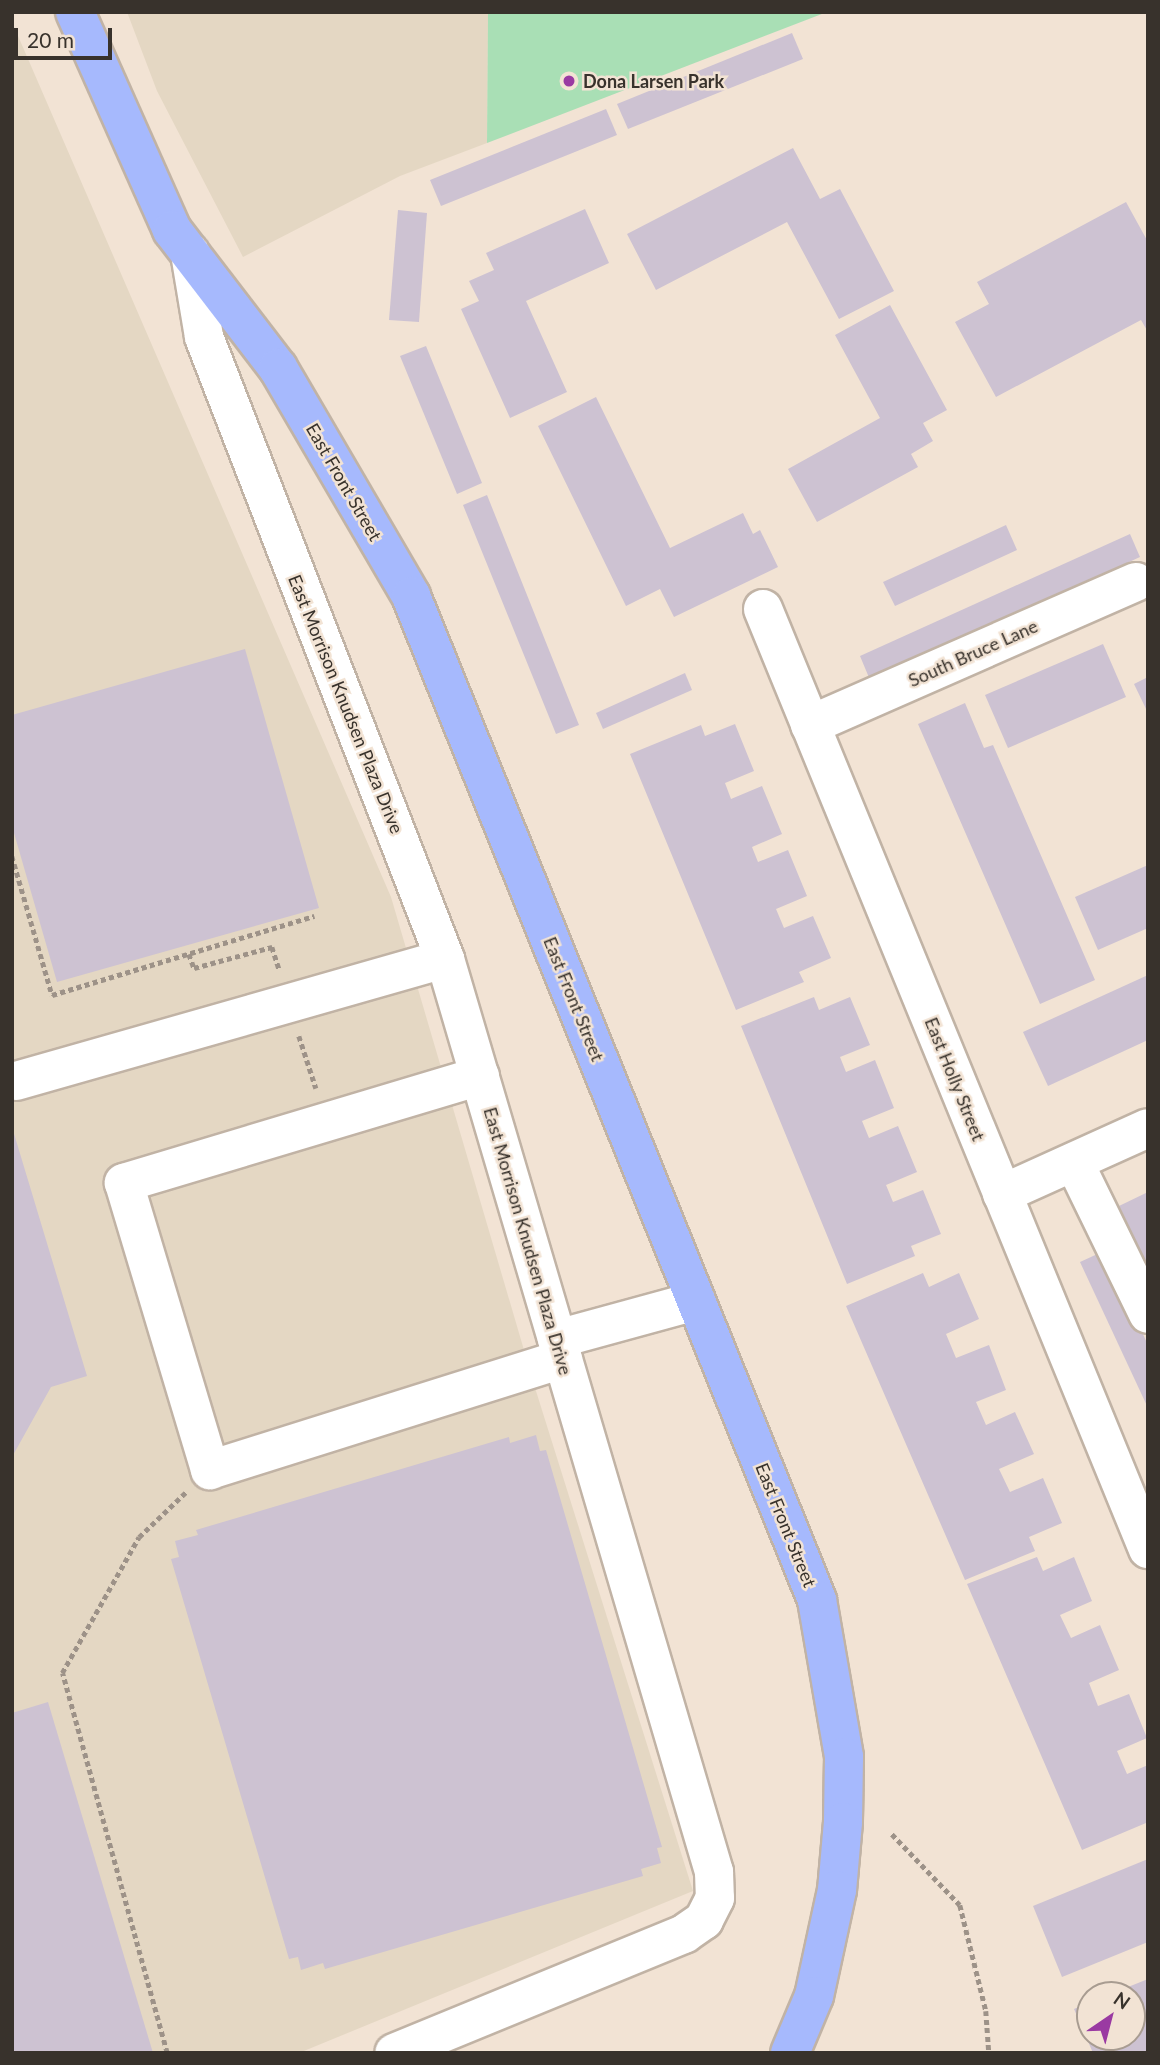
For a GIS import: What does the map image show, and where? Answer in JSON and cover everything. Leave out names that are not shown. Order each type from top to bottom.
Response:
[{"type":"main road","name":"East Front Street","points":[[75,12],[172,230],[278,368],[411,596],[817,1600],[844,1757],[837,1890],[814,1996],[790,2053]]},
{"type":"street","name":"East Morrison Knudsen Plaza Drive","points":[[190,253],[204,337],[249,460],[336,670],[445,959],[715,1872],[715,1898],[704,1920],[684,1934],[447,2043],[394,2053]]},
{"type":"street","name":"South Bruce Lane","points":[[810,725],[1144,580]]},
{"type":"street","name":"East Holly Street","points":[[763,609],[1148,1549]]},
{"type":"street","points":[[16,1082],[445,959]]},
{"type":"street","points":[[480,1076],[124,1183],[210,1470],[696,1301]]},
{"type":"street","points":[[1002,1194],[1148,1128]]},
{"type":"street","points":[[1074,1162],[1148,1314]]},
{"type":"path","points":[[12,856],[52,995],[314,916]]},
{"type":"path","points":[[189,954],[194,968],[272,947],[283,980]]},
{"type":"path","points":[[298,1032],[318,1094]]},
{"type":"path","points":[[167,2053],[62,1673],[139,1537],[210,1470]]},
{"type":"path","points":[[892,1834],[960,1905],[986,2011],[989,2053]]},
{"type":"shaded area","points":[[127,12],[488,12],[487,143],[400,176],[243,257],[157,91]]},
{"type":"shaded area","points":[[12,22],[391,897],[536,1391],[693,1891],[299,2053],[12,2053]]},
{"type":"green space","name":"Dona Larsen Park","points":[[488,12],[827,12],[487,143]]},
{"type":"building","points":[[792,33],[803,59],[628,129],[617,104]]},
{"type":"building","points":[[606,109],[617,135],[441,206],[430,180]]},
{"type":"building","points":[[793,148],[820,199],[840,189],[894,291],[839,319],[787,222],[656,290],[627,234]]},
{"type":"building","points":[[1126,202],[1148,242],[1148,332],[1141,320],[996,397],[955,322],[989,304],[977,282]]},
{"type":"building","points":[[585,209],[609,263],[526,301],[567,392],[510,418],[461,309],[479,301],[469,281],[494,270],[486,253]]},
{"type":"building","points":[[398,210],[427,213],[419,322],[389,320]]},
{"type":"building","points":[[890,305],[947,410],[923,423],[933,441],[911,454],[918,467],[817,522],[788,469],[880,418],[835,335]]},
{"type":"building","points":[[426,346],[482,483],[457,494],[400,356]]},
{"type":"building","points":[[596,397],[670,548],[743,513],[753,534],[760,530],[778,567],[674,617],[660,589],[626,606],[538,426]]},
{"type":"building","points":[[487,495],[579,725],[556,734],[463,505]]},
{"type":"building","points":[[1006,525],[1017,550],[895,606],[883,582]]},
{"type":"building","points":[[1130,534],[1140,557],[870,680],[860,656]]},
{"type":"building","points":[[1103,644],[1126,697],[1008,748],[985,695]]},
{"type":"building","points":[[245,649],[319,908],[57,982],[12,826],[12,715]]},
{"type":"building","points":[[685,673],[692,690],[603,729],[596,713]]},
{"type":"building","points":[[1148,677],[1148,713],[1134,684]]},
{"type":"building","points":[[965,703],[984,748],[993,745],[1095,980],[1040,1004],[918,724]]},
{"type":"building","points":[[735,724],[754,771],[725,783],[731,799],[762,786],[782,834],[752,847],[758,862],[788,850],[807,896],[776,909],[784,928],[813,916],[831,958],[799,972],[804,982],[736,1010],[630,754],[701,725],[705,736]]},
{"type":"building","points":[[1148,865],[1148,928],[1098,950],[1075,897]]},
{"type":"building","points":[[1148,975],[1148,1040],[1048,1086],[1023,1032]]},
{"type":"building","points":[[814,997],[819,1010],[850,997],[870,1045],[840,1057],[846,1072],[875,1060],[894,1108],[862,1121],[869,1138],[898,1126],[917,1172],[886,1185],[893,1202],[923,1190],[941,1234],[911,1246],[915,1256],[847,1284],[741,1026]]},
{"type":"building","points":[[12,1127],[87,1376],[51,1387],[12,1457]]},
{"type":"building","points":[[1148,1192],[1148,1267],[1119,1206]]},
{"type":"building","points":[[1104,1251],[1148,1345],[1148,1408],[1080,1262]]},
{"type":"building","points":[[923,1273],[929,1287],[959,1273],[979,1319],[946,1334],[956,1358],[989,1345],[1006,1390],[976,1402],[986,1425],[1015,1412],[1034,1454],[999,1469],[1010,1492],[1043,1478],[1062,1523],[1029,1537],[1035,1551],[965,1580],[846,1306]]},
{"type":"building","points":[[536,1435],[540,1451],[546,1450],[662,1847],[657,1848],[661,1863],[641,1869],[643,1876],[325,1969],[323,1963],[301,1970],[298,1957],[289,1959],[171,1559],[179,1557],[175,1541],[198,1535],[196,1530],[509,1437],[510,1443]]},
{"type":"building","points":[[1037,1557],[1043,1571],[1074,1557],[1092,1601],[1060,1615],[1071,1638],[1100,1625],[1119,1670],[1089,1683],[1098,1706],[1129,1694],[1147,1738],[1117,1751],[1127,1774],[1148,1765],[1146,1823],[1082,1850],[967,1584]]},
{"type":"building","points":[[48,1702],[153,2053],[12,2053],[12,1713]]},
{"type":"building","points":[[1148,1859],[1148,1942],[1062,1977],[1033,1906]]},
{"type":"building","points":[[1148,1979],[1148,2053],[1093,2053],[1092,2051],[1146,2051],[1146,1981],[1143,1981]]},
{"type":"place","name":"Dona Larsen Park","points":[[569,81]]}]
